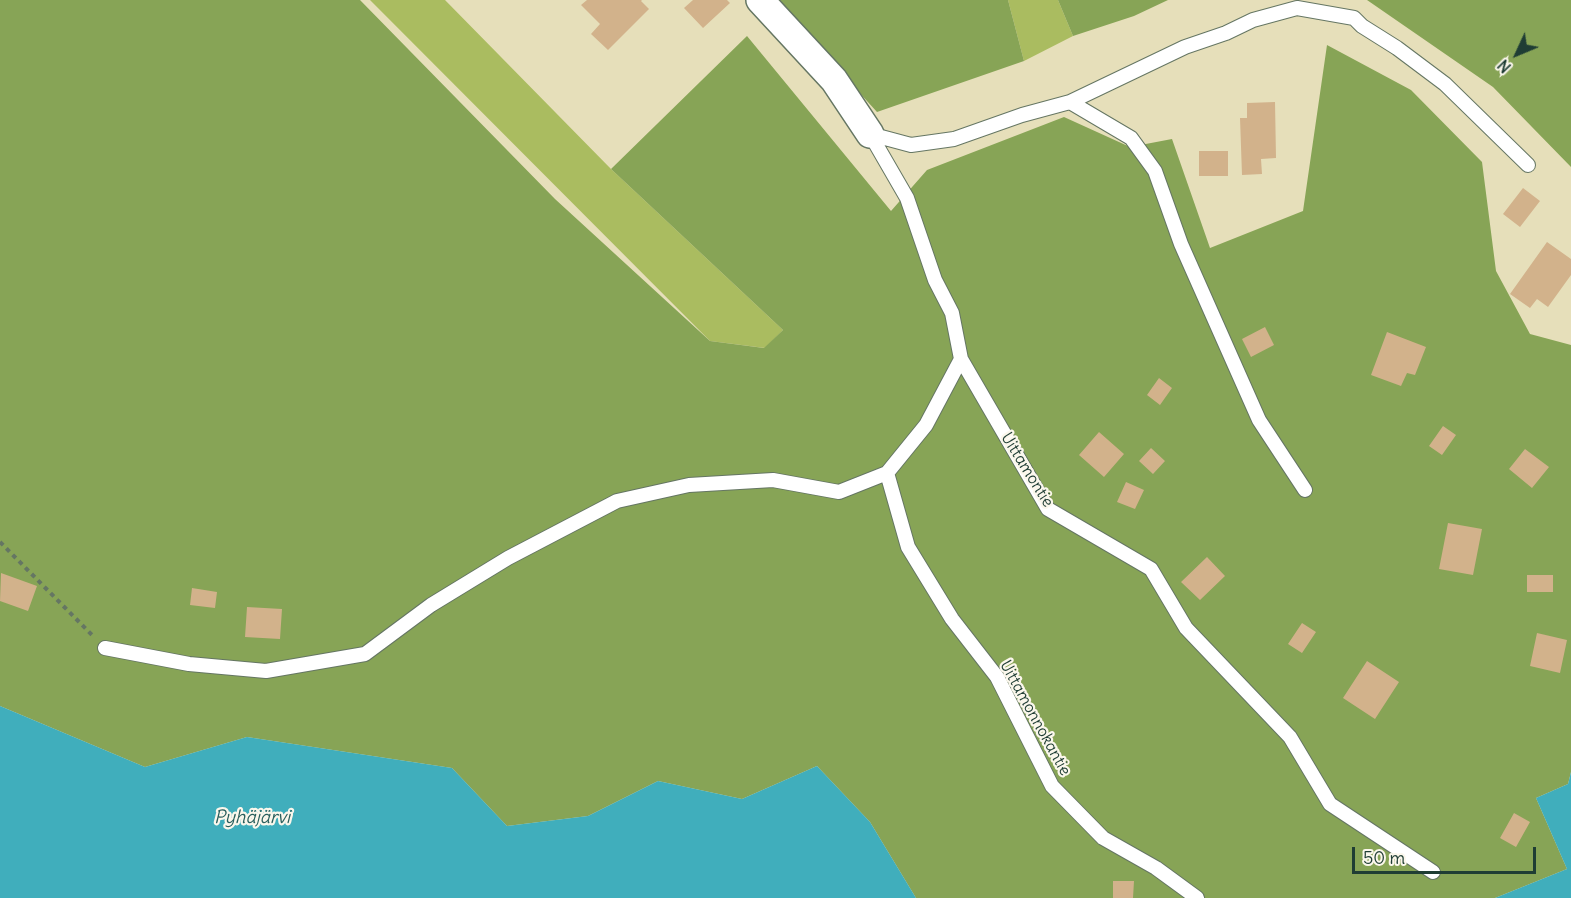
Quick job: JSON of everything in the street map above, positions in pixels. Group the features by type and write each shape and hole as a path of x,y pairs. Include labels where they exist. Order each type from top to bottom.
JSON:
{"street":[{"name":"Uittamontie","path":"760,0 834,80 870,134"}],"lane":[{"path":"870,134 911,145 954,139 1022,115 1070,102 1185,47 1226,33 1252,20 1297,8 1354,18 1445,84 1528,165"},
{"path":"1070,102 1131,138 1155,171 1181,244 1259,420 1305,490"},
{"name":"Uittamontie","path":"870,134 907,198 935,280 952,313 961,359 1048,509 1151,569 1186,628 1290,736 1330,804 1433,872"},
{"path":"105,648 189,664 266,671 365,654 431,605 508,558 618,501 689,485 773,480 839,492 886,473 926,425 961,359"},
{"name":"Uittamonnokantie","path":"886,473 908,547 952,619 997,677 1052,786 1103,838 1156,868 1197,898"}],"path":[{"path":"0,542 105,648"}],"green space":[{"path":"0,0 360,0 555,199 710,341 764,348 783,330 611,169 747,36 891,211 927,170 1064,117 1130,147 1172,139 1210,248 1303,211 1327,45 1411,90 1482,162 1496,271 1530,334 1571,345 1571,772 1568,784 1536,798 1567,869 1495,898 916,898 870,822 817,766 742,799 658,781 588,816 507,826 452,768 247,737 145,767 0,706"},
{"path":"370,0 445,0 611,169 783,330 765,348 710,341"},
{"path":"775,0 1008,0 1024,61 877,112"},
{"path":"1008,0 1058,0 1073,36 1024,61"},
{"path":"1058,0 1168,0 1134,16 1073,36"},
{"path":"1367,0 1571,0 1571,167 1493,87"}],"water":[{"name":"Pyhäjärvi","path":"0,706 145,767 247,737 452,768 507,826 588,816 658,781 742,799 817,766 870,822 916,898 0,898"},
{"path":"1571,772 1571,898 1495,898 1567,869 1536,798 1568,784"}],"building":[{"path":"587,0 642,0 649,9 608,50 591,34 600,24 581,5"},
{"path":"693,0 727,0 730,3 703,28 684,8"},
{"path":"1275,102 1276,158 1261,159 1262,174 1242,175 1240,118 1247,118 1247,103"},
{"path":"1199,151 1228,151 1228,176 1199,176"},
{"path":"1523,188 1540,201 1520,227 1503,214"},
{"path":"1547,242 1571,259 1571,275 1548,307 1537,299 1530,308 1510,294"},
{"path":"1265,327 1274,345 1251,357 1242,339"},
{"path":"1387,332 1426,347 1415,375 1407,373 1401,386 1371,375"},
{"path":"1159,378 1172,388 1160,405 1147,395"},
{"path":"1443,426 1456,435 1442,455 1429,446"},
{"path":"1099,432 1124,454 1104,477 1079,455"},
{"path":"1151,448 1165,461 1153,474 1139,461"},
{"path":"1525,449 1549,467 1532,488 1509,469"},
{"path":"1126,482 1144,490 1135,509 1117,502"},
{"path":"1448,523 1482,529 1473,575 1439,569"},
{"path":"1207,557 1225,576 1200,600 1181,582"},
{"path":"1,573 37,586 28,611 0,601"},
{"path":"1527,575 1553,575 1553,592 1527,592"},
{"path":"192,588 217,592 215,608 190,605"},
{"path":"247,607 282,609 280,639 245,637"},
{"path":"1302,623 1316,632 1302,653 1288,644"},
{"path":"1537,633 1567,640 1560,673 1530,666"},
{"path":"1367,661 1399,682 1375,719 1343,698"},
{"path":"1514,813 1530,822 1516,847 1500,838"},
{"path":"1113,881 1134,881 1133,898 1113,898"}]}
